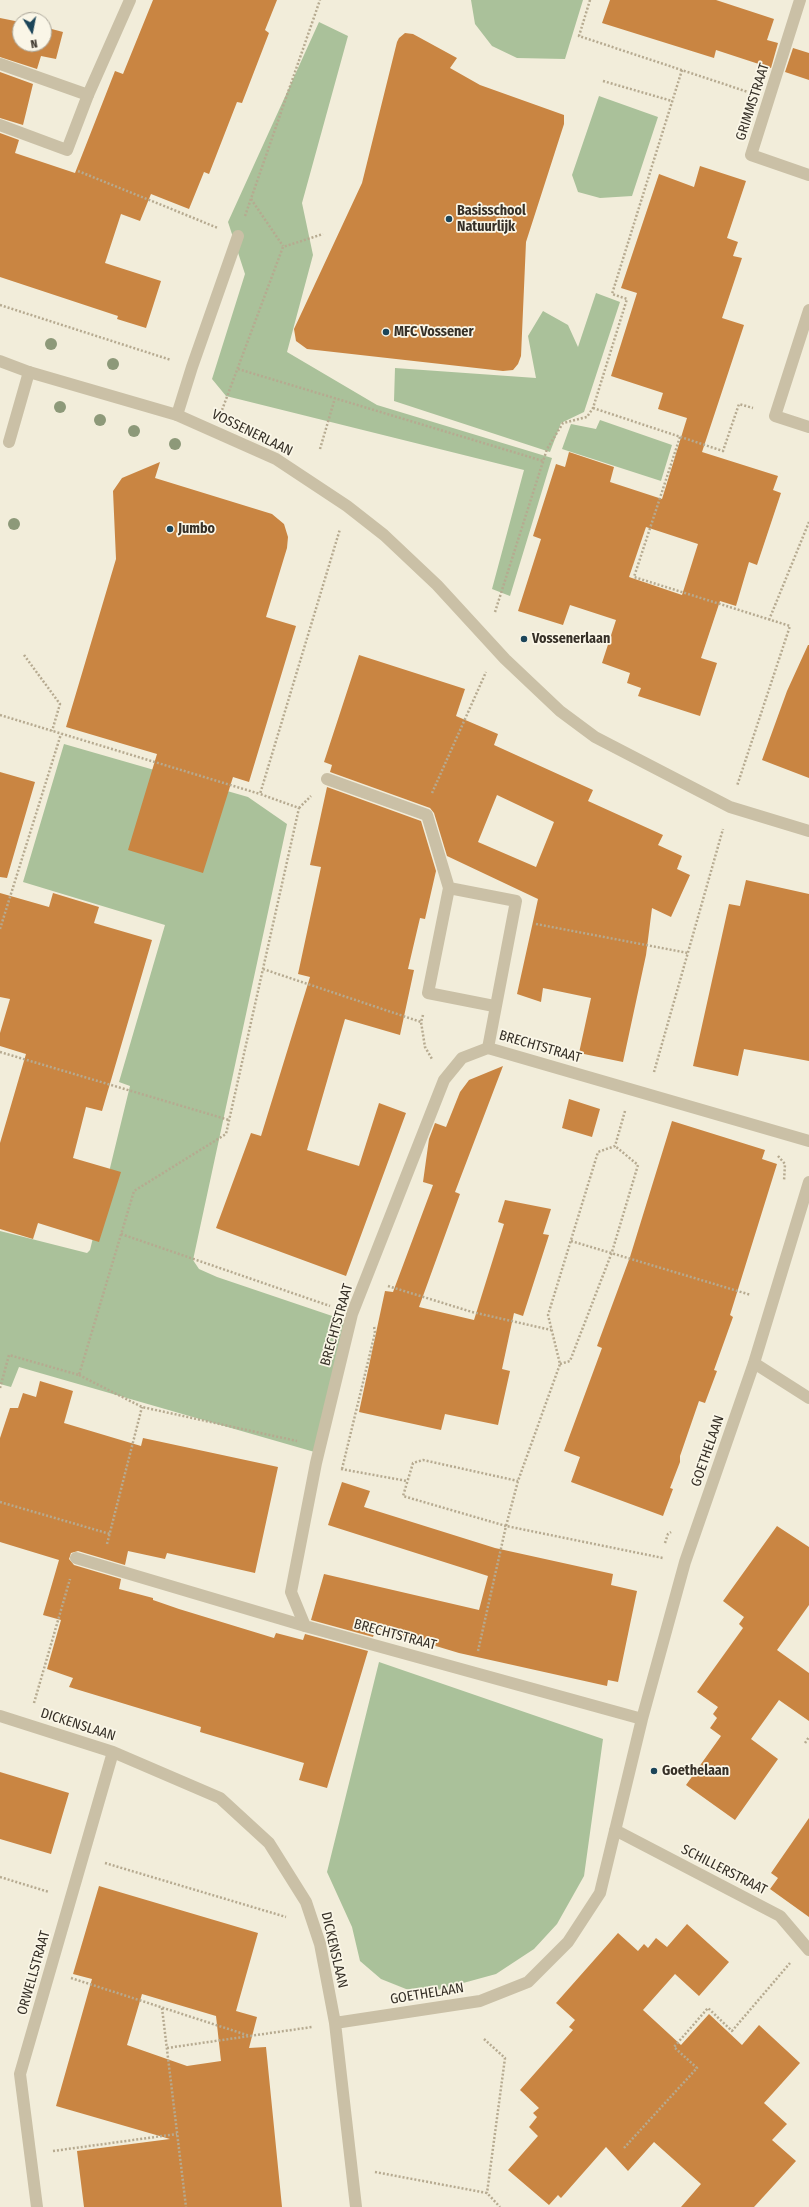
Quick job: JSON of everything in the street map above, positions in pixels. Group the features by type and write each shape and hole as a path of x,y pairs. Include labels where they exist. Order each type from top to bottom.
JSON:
{"street":[{"path":"0,125 67,150 88,94 130,0"},
{"name":"GRIMMSTRAAT","path":"800,0 770,99 751,155 809,174"},
{"path":"0,64 88,94"},
{"path":"177,415 192,367 238,236"},
{"path":"809,310 775,416 809,427"},
{"name":"VOSSENERLAAN","path":"0,360 29,372 177,415 276,459 347,506 384,535 437,585 496,649 560,711 595,737 730,807 809,831"},
{"path":"9,442 29,372"},
{"path":"327,779 427,815 449,888 428,993 494,1006"},
{"path":"449,888 516,901 494,1006 488,1048"},
{"name":"BRECHTSTRAAT","path":"642,1718 305,1626 291,1592 316,1463 352,1314 444,1080 462,1058 488,1048 648,1093 809,1141"},
{"name":"GOETHELAAN","path":"335,2023 480,2001 528,1982 568,1942 600,1893 642,1718 686,1562 754,1363 809,1182"},
{"path":"754,1363 809,1398"},
{"path":"76,1558 305,1626"},
{"name":"DICKENSLAAN","path":"0,1716 113,1752 220,1798 269,1843 306,1902 320,1944 335,2023 356,2207"},
{"name":"ORWELLSTRAAT","path":"37,2207 20,2074 113,1752"},
{"name":"SCHILLERSTRAAT","path":"615,1830 780,1916 807,1947"}],"path":[{"path":"67,150 62,165 238,236 320,0"},
{"path":"590,0 579,36 770,99"},
{"path":"486,638 547,449 563,423 587,417 593,408 627,299 612,294 682,70"},
{"path":"603,81 672,101"},
{"path":"251,198 283,247"},
{"path":"283,247 323,234"},
{"path":"215,432 283,247"},
{"path":"0,305 192,367"},
{"path":"238,369 543,461"},
{"path":"320,449 335,398"},
{"path":"593,408 723,451 739,404 775,416"},
{"path":"615,1146 627,1104 648,1093 730,807 790,626 634,576 680,437"},
{"path":"260,794 347,506"},
{"path":"769,620 809,522"},
{"path":"423,814 496,649"},
{"path":"24,655 60,704 52,731"},
{"path":"0,715 260,794 299,808 226,1134 134,1191 79,1375"},
{"path":"0,929 61,734"},
{"path":"512,919 688,953"},
{"path":"263,969 421,1022"},
{"path":"428,993 421,1022 425,1047 444,1080"},
{"path":"0,1052 229,1120"},
{"path":"474,1672 506,1526 518,1481 560,1364 548,1315 598,1152 615,1146"},
{"path":"560,1364 570,1361 612,1252 638,1165 615,1146"},
{"path":"776,1155 785,1164 783,1187"},
{"path":"121,1234 352,1314"},
{"path":"571,1241 612,1252 753,1296 755,1288"},
{"path":"384,1284 472,1312 552,1330"},
{"path":"342,1469 375,1333 374,1321"},
{"path":"0,1388 9,1355 79,1375 142,1407 320,1446"},
{"path":"102,1565 142,1407"},
{"path":"518,1481 423,1460 413,1462 403,1496 506,1526 686,1562"},
{"path":"316,1463 407,1481"},
{"path":"0,1502 110,1534"},
{"path":"28,1724 76,1558"},
{"path":"805,1743 809,1737"},
{"path":"83,1857 314,1925"},
{"path":"0,1877 71,1898"},
{"path":"624,2148 697,2068 674,2047 708,2008 732,2030 807,1947"},
{"path":"50,1972 250,2036"},
{"path":"162,2008 186,2207"},
{"path":"167,2048 335,2023"},
{"path":"484,2039 505,2058 487,2193"},
{"path":"30,2154 178,2134"},
{"path":"351,2168 487,2193 500,2207"}],"green space":[{"path":"471,0 583,0 565,59 517,58 492,46 475,24"},
{"path":"319,22 348,36 302,203 313,255 287,352 377,405 552,458 510,596 492,589 524,470 226,396 212,379 245,274 228,222"},
{"path":"599,96 658,117 632,196 600,198 578,192 572,175"},
{"path":"596,293 620,302 584,412 561,423 550,452 394,401 395,368 536,378 528,336 543,311 568,325 578,347"},
{"path":"600,420 672,445 661,481 562,449 571,424 596,429"},
{"path":"64,744 248,797 287,824 193,1260 199,1269 217,1277 347,1321 318,1453 19,1367 11,1387 0,1384 0,1231 87,1253 90,1250 130,1086 119,1082 165,925 23,882"},
{"path":"379,1662 603,1739 584,1876 557,1924 534,1949 496,1974 434,1991 411,1991 381,1979 360,1961 352,1927 327,1872"}],"building":[{"path":"153,0 277,0 265,30 269,33 242,103 237,102 209,174 204,172 189,209 151,194 140,221 121,214 105,263 161,281 146,328 117,319 118,316 0,277 0,133 19,140 15,153 75,173 115,71 123,74"},
{"path":"610,0 716,0 774,19 767,40 778,43 771,68 716,50 714,58 602,23"},
{"path":"0,18 12,20 12,52 52,52 52,29 63,32 56,59 41,56 37,69 0,57"},
{"path":"405,33 413,34 457,58 450,68 480,85 564,115 564,124 526,242 521,356 518,364 513,370 503,371 307,349 296,341 294,329 362,183 397,42"},
{"path":"793,48 809,53 809,80 785,72"},
{"path":"0,72 33,84 23,125 0,118"},
{"path":"700,166 746,181 727,238 738,242 733,256 742,258 722,318 744,325 702,452 778,476 773,490 781,493 757,565 749,562 736,606 720,601 701,658 717,663 700,716 638,696 641,688 627,683 630,673 602,663 616,620 570,605 563,625 518,611 541,539 533,536 556,464 565,467 569,452 614,467 610,482 662,499 687,418 658,409 663,393 611,376 637,293 621,288 659,174 694,187","holes":["646,527 698,544 682,595 629,577"]},
{"path":"160,462 155,478 272,514 284,524 288,537 287,548 266,617 296,626 249,782 233,777 203,873 128,850 157,754 66,727 116,559 113,491 122,478"},
{"path":"808,645 809,778 762,760 787,691"},
{"path":"359,655 465,689 456,716 498,734 494,745 593,790 588,801 663,835 658,845 682,856 677,869 690,875 671,917 652,908 646,955 623,1062 579,1053 591,998 543,988 541,1002 517,994 538,899 447,856 434,813 430,808 330,772 332,765 324,762","holes":["497,795 554,822 536,867 478,842"]},
{"path":"0,772 35,782 7,878 0,877"},
{"path":"327,787 421,821 436,871 425,919 420,918 408,969 414,970 400,1035 345,1019 307,1150 359,1166 379,1103 406,1113 346,1276 216,1228 251,1133 261,1136 310,977 298,974 321,867 310,865"},
{"path":"746,880 809,894 809,1061 744,1049 738,1076 693,1066 729,904 740,906"},
{"path":"0,893 49,907 53,893 99,907 94,923 152,940 102,1111 86,1107 73,1158 121,1172 99,1242 38,1223 33,1239 0,1229 0,1143 26,1054 0,1046 0,1033 10,999 0,997"},
{"path":"503,1066 455,1192 460,1194 419,1307 474,1320 504,1224 498,1222 505,1200 551,1209 543,1234 549,1235 523,1316 514,1313 502,1369 510,1371 498,1425 445,1414 441,1430 359,1412 385,1291 393,1292 433,1185 423,1182 429,1139 435,1123 446,1127 460,1092 469,1080"},
{"path":"569,1099 600,1109 592,1137 562,1128"},
{"path":"672,1121 765,1150 762,1159 777,1164 730,1315 733,1317 714,1370 717,1371 705,1403 699,1401 680,1456 680,1462 670,1488 673,1489 663,1516 571,1482 580,1457 564,1451 602,1348 597,1346 630,1257"},
{"path":"40,1381 73,1391 64,1423 141,1446 143,1438 278,1467 255,1573 167,1553 165,1559 128,1551 125,1565 78,1551 71,1553 69,1559 74,1565 121,1579 119,1589 153,1598 153,1600 179,1609 274,1638 276,1633 303,1640 305,1634 368,1651 327,1788 299,1780 304,1763 200,1732 201,1727 69,1687 73,1678 47,1669 61,1620 43,1615 59,1560 0,1542 0,1438 10,1408 18,1408 23,1393 36,1397"},
{"path":"342,1482 370,1491 364,1507 495,1548 613,1574 611,1585 637,1591 618,1682 608,1680 607,1686 459,1653 376,1628 373,1637 311,1620 324,1574 479,1610 488,1576 328,1525"},
{"path":"777,1526 809,1547 809,1605 777,1650 809,1673 809,1721 779,1700 751,1739 778,1759 735,1820 686,1785 721,1736 710,1728 717,1718 713,1714 718,1707 697,1692 743,1628 739,1624 744,1617 723,1601"},
{"path":"0,1772 69,1793 51,1854 0,1839"},
{"path":"809,1818 809,1917 770,1889 778,1878 771,1873"},
{"path":"99,1886 258,1933 236,2011 257,2017 249,2048 266,2047 282,2207 84,2207 77,2151 170,2139 56,2106 92,1979 73,1974","holes":["142,1994 216,2016 221,2061 187,2066 127,2045"]},
{"path":"687,1924 729,1962 699,1996 675,1974 643,2010 681,2045 709,2014 742,2045 759,2025 800,2063 764,2103 787,2124 772,2140 796,2161 754,2207 681,2207 701,2184 654,2142 628,2171 606,2147 561,2198 558,2195 549,2205 508,2170 538,2136 529,2127 537,2117 533,2113 539,2108 520,2090 573,2030 569,2027 575,2020 556,2003 618,1933 638,1951 644,1944 648,1948 656,1938 667,1947"}],"place":[{"name":"Basisschool Natuurlijk","path":"449,219"},
{"name":"MFC Vossener","path":"386,332"},
{"name":"Jumbo","path":"170,529"},
{"name":"Vossenerlaan","path":"524,639"},
{"name":"Goethelaan","path":"654,1771"}]}
